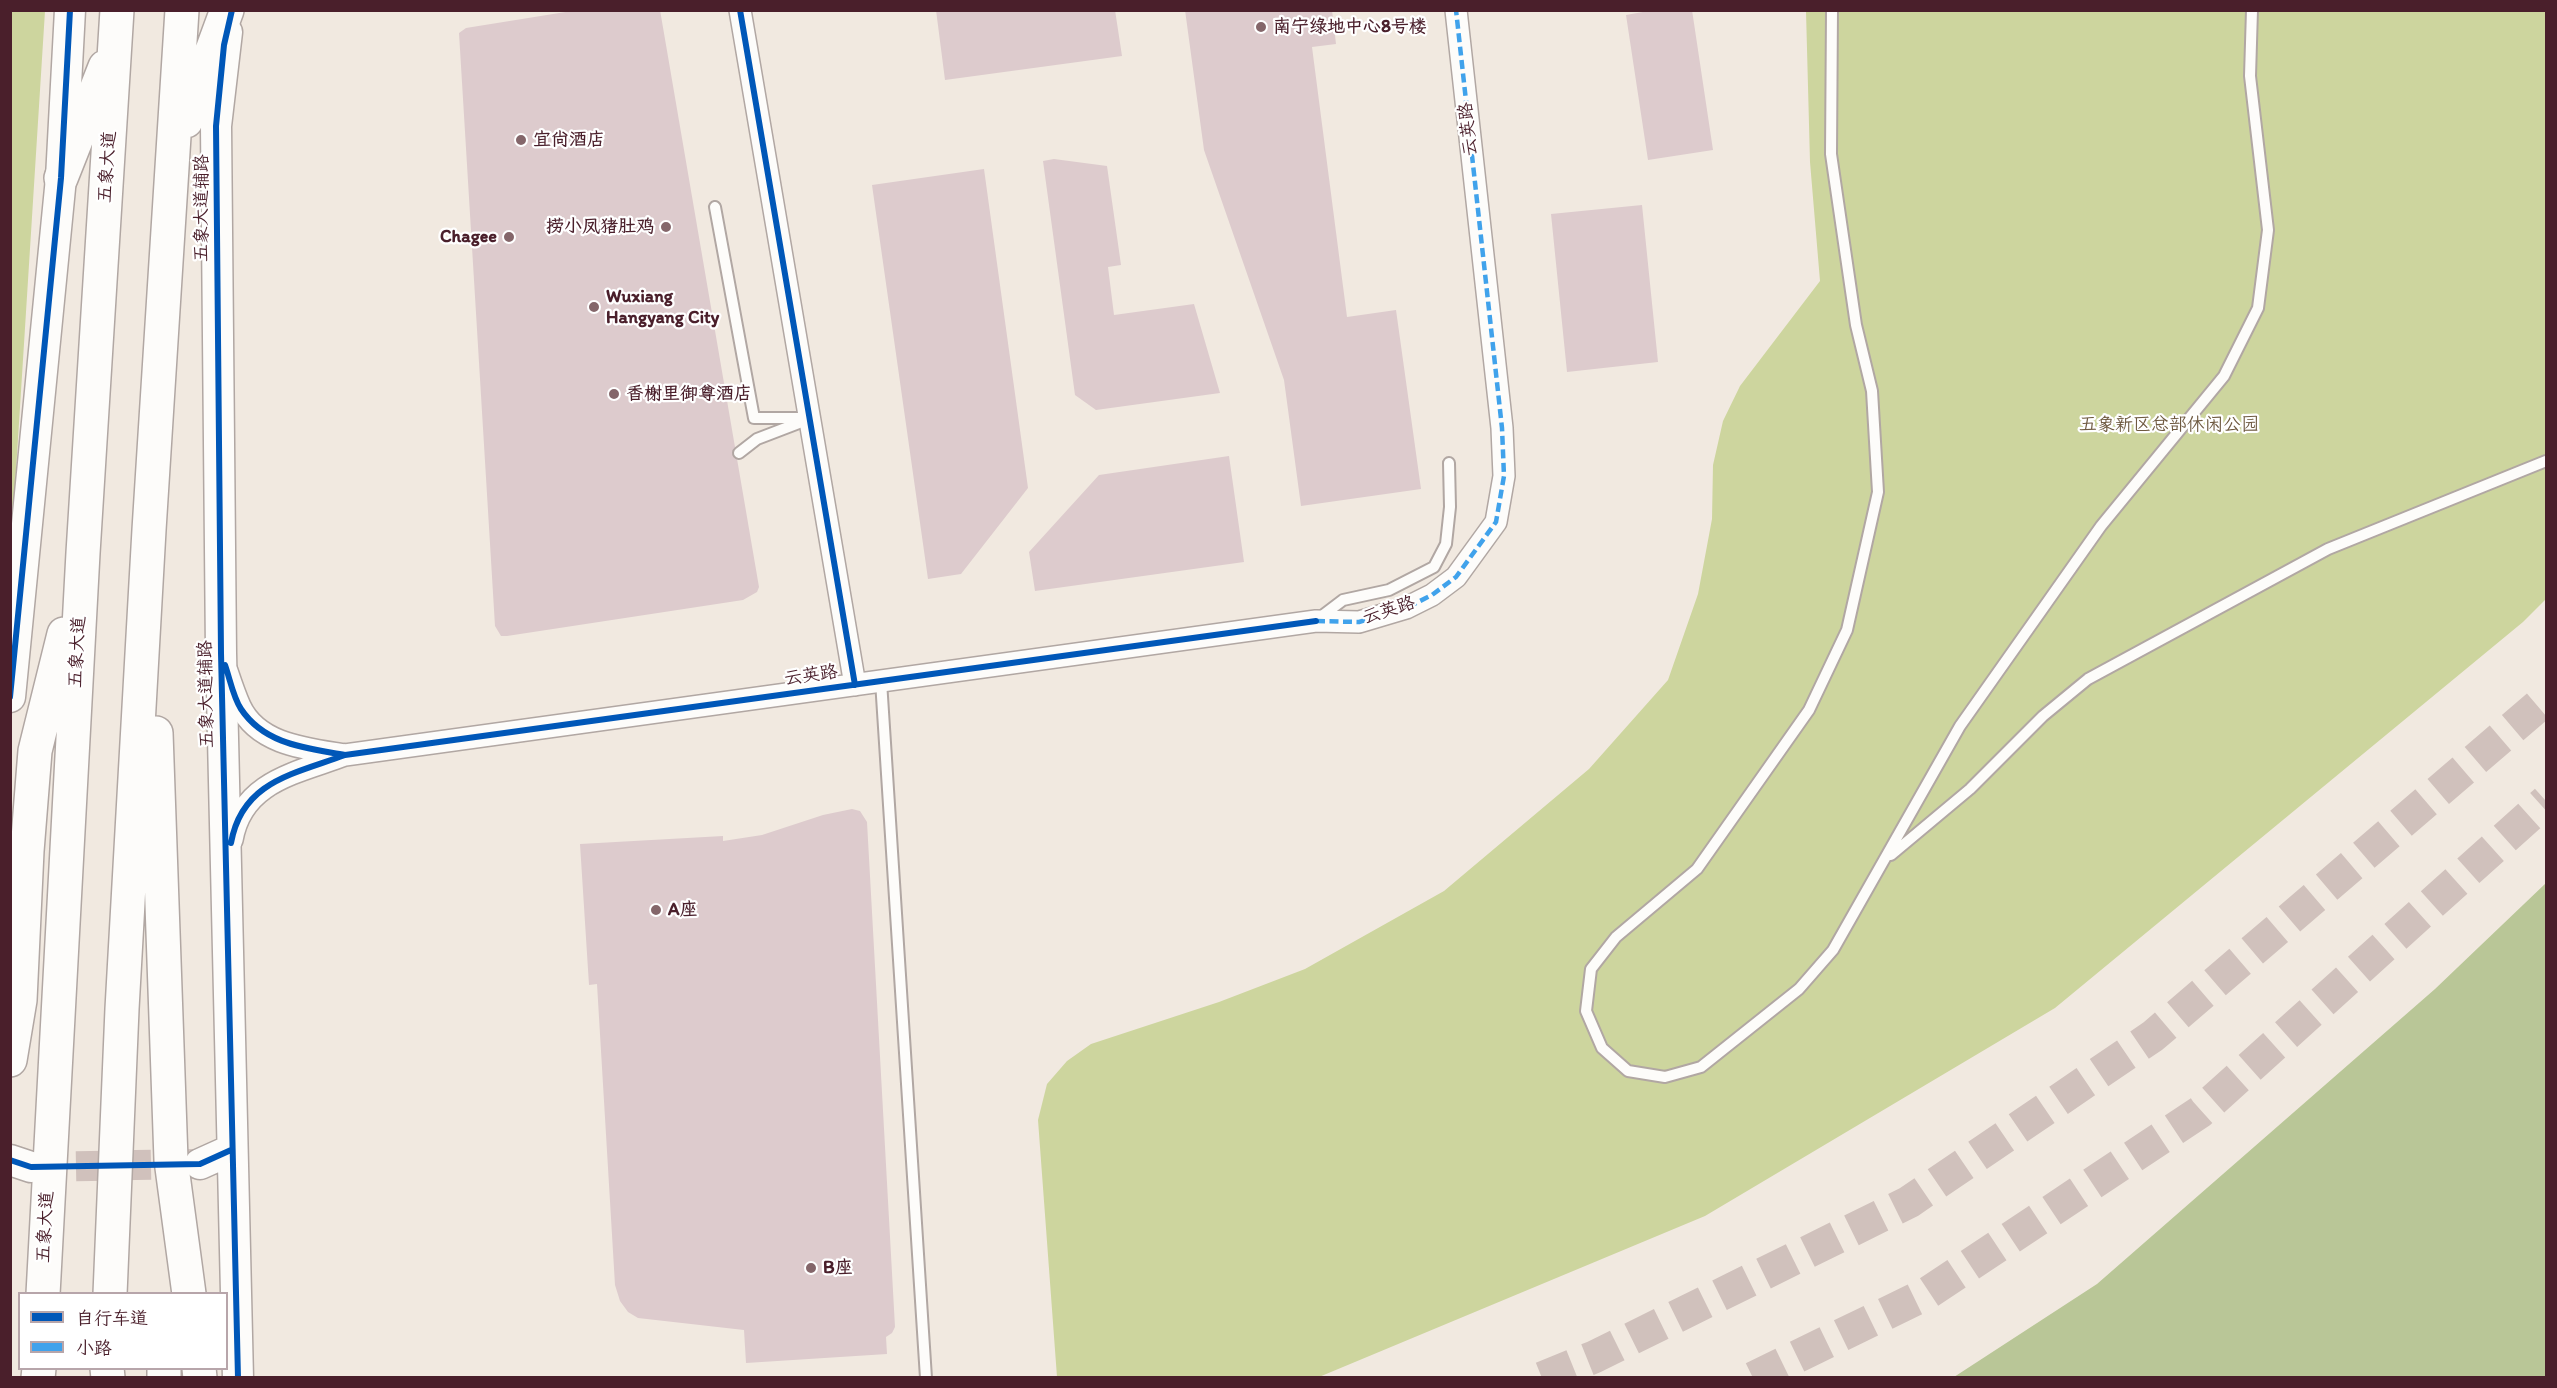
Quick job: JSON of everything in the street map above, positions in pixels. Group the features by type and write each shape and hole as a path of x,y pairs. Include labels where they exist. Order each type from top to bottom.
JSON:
{"main road":[{"path":"110,1292 122,1009 182,10"},
{"path":"174,154 227,10"},
{"path":"61,178 116,25"},
{"name":"五象大道","path":"43,1292 83,553 116,25"},
{"path":"149,531 185,1162 189,1292"},
{"path":"10,1060 20,1000 27,851 35,751 83,553"},
{"path":"167,1292 185,1162"}],"street":[{"name":"五象大道辅路","path":"232,10 224,45 216,126 220,653 238,1377"},
{"path":"740,10 855,685"},
{"name":"云英路","path":"345,755 1316,621 1359,622 1406,608 1432,595 1456,577 1496,522 1503,476 1502,428 1456,10"},
{"path":"10,697 61,178 70,11"},
{"path":"220,653 241,708 261,730 288,745 345,755"},
{"path":"225,876 235,822 249,799 271,782 345,755"},
{"path":"185,1162 231,1150"}],"lane":[{"path":"1832,10 1831,154 1856,325 1872,391 1878,492 1847,630 1809,710 1697,869 1616,937 1591,969 1586,1011 1602,1048 1628,1071 1665,1077 1701,1066 1799,989 1833,950 1960,726 2101,526 2224,376 2258,308 2268,230 2250,76 2252,10"},
{"path":"715,207 754,418 810,418"},
{"path":"740,453 757,439 810,418"},
{"path":"1886,860 1970,789 2043,716 2088,679 2328,549 2547,460"},
{"path":"1316,621 1343,600 1389,590 1434,567 1446,544 1450,507 1449,463"},
{"path":"881,681 926,1377"}],"green space":[{"path":"11,11 45,11 11,526"},
{"name":"五象新区总部休闲公园","path":"1806,11 2546,11 2546,599 2523,622 2055,1008 1705,1216 1319,1377 1057,1377 1038,1120 1047,1084 1067,1061 1091,1044 1219,1002 1305,969 1444,891 1589,769 1668,680 1698,594 1712,519 1713,465 1723,421 1740,386 1820,281 1810,162"},
{"path":"2546,883 2546,1377 1954,1377 2097,1284 2435,989"}],"building":[{"name":"Wuxiang Hangyang City","path":"578,10 660,10 759,587 757,592 743,600 501,636 495,626 459,33 466,28"},
{"path":"936,10 1115,10 1122,56 945,80"},
{"path":"1185,10 1332,10 1336,44 1312,47 1347,317 1396,310 1421,489 1301,506 1284,380 1204,150"},
{"path":"1654,10 1692,10 1713,150 1648,160 1626,15"},
{"path":"1054,159 1107,166 1121,265 1108,267 1114,315 1194,304 1220,393 1096,410 1075,395 1043,161"},
{"path":"984,169 1028,488 961,574 928,579 872,185"},
{"path":"1642,205 1658,362 1567,372 1551,214"},
{"path":"1229,456 1244,562 1035,591 1029,552 1099,475"},
{"path":"852,809 860,811 867,822 895,1327 886,1337 887,1354 746,1363 744,1330 638,1318 628,1312 620,1301 615,1285 597,984 589,985 580,844 723,836 723,841 762,835 823,815"}],"tunnel":[{"path":"1542,1378 1594,1357 1909,1202 2153,1036 2546,699"},
{"path":"1753,1378 1926,1294 2200,1112 2546,801"},
{"path":"31,1167 196,1164"}],"marked path":[{"path":"1316,621 1359,622 1406,608 1432,595 1456,577 1496,522 1504,476 1502,428 1456,10"}],"cycle path":[{"path":"10,697 61,178 70,10"},
{"path":"232,10 224,45 216,126 221,653 238,1378"},
{"path":"740,10 855,685"},
{"path":"231,843 237,822 246,806 258,793 289,775 345,755 1316,621"},
{"path":"225,665 238,704 251,721 262,730 288,743 345,755"},
{"path":"10,1160 31,1167 200,1164 231,1150"}],"place":[{"name":"南宁绿地中心8号楼","path":"1261,27"},
{"name":"宜尚酒店","path":"521,140"},
{"name":"捞小凤猪肚鸡","path":"666,227"},
{"name":"Chagee","path":"509,237"},
{"name":"Wuxiang Hangyang City","path":"594,307"},
{"name":"香榭里御尊酒店","path":"614,394"},
{"name":"A座","path":"656,910"},
{"name":"B座","path":"811,1268"}]}
